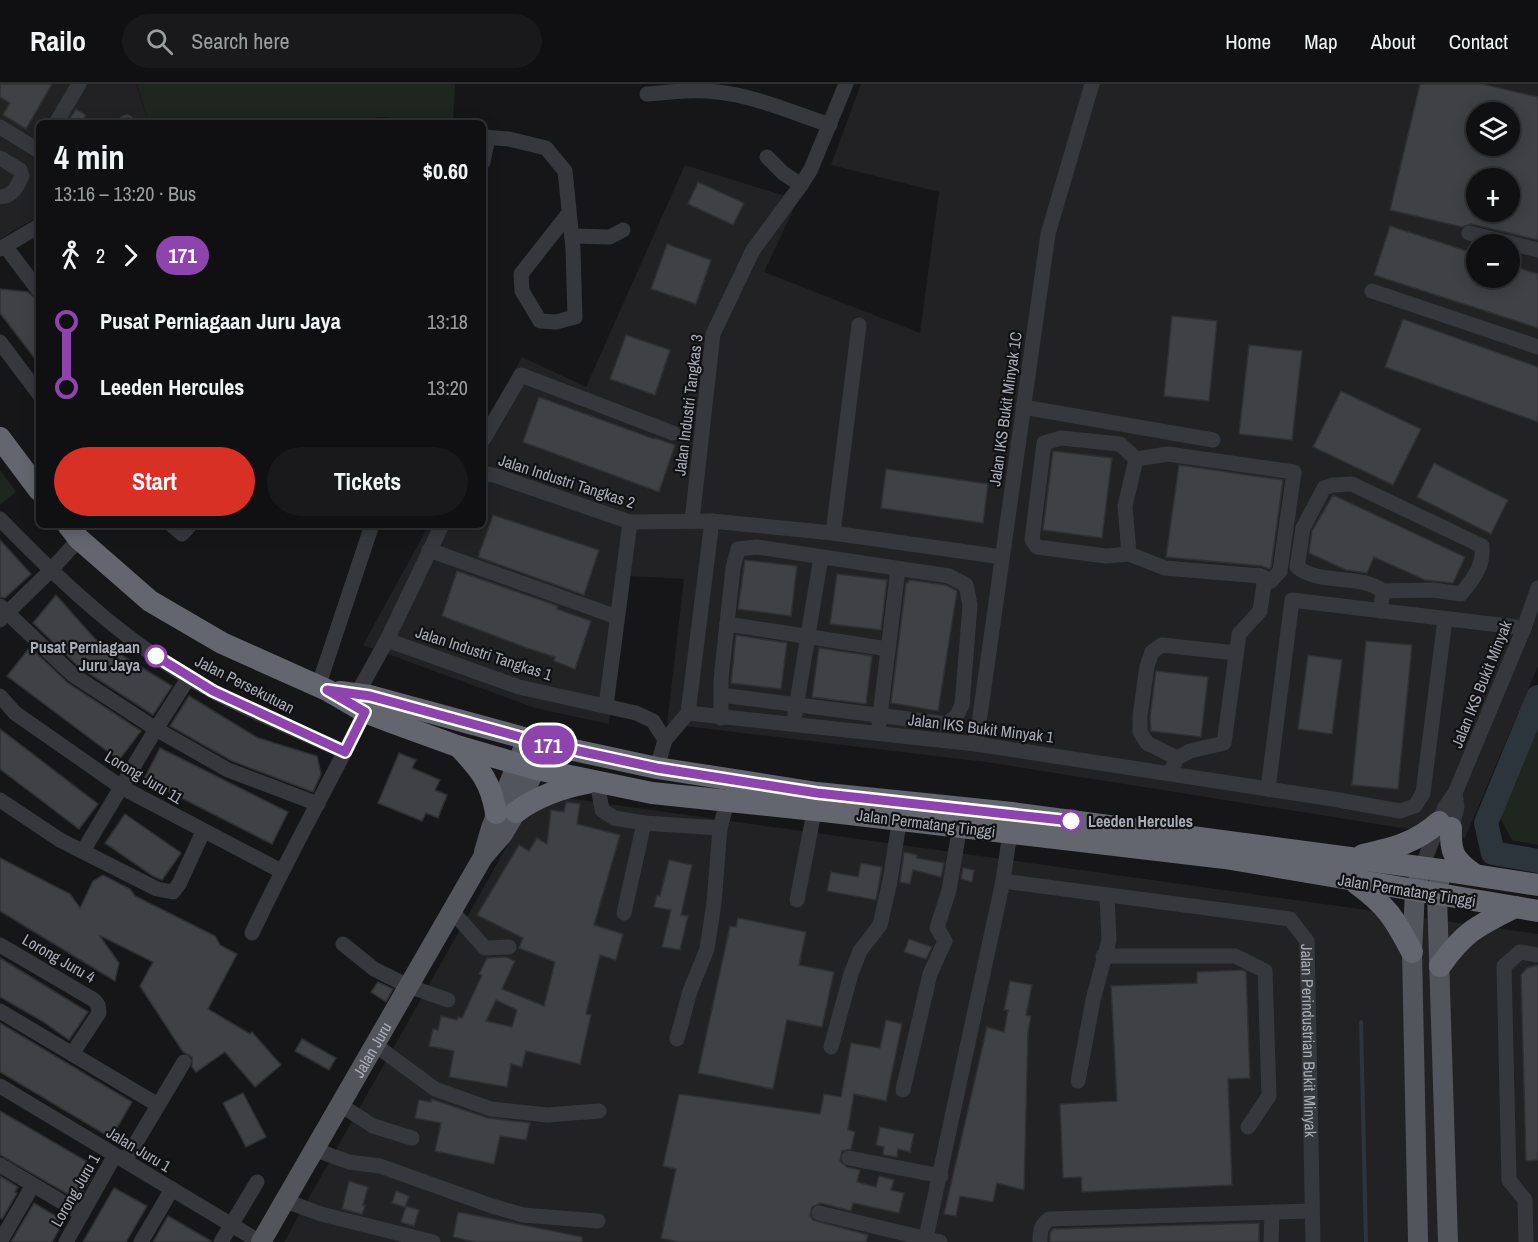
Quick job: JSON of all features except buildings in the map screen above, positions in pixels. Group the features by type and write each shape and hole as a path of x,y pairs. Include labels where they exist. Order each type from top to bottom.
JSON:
{"highway":[{"path":"0,438 36,486"},
{"name":"Jalan Permatang Tinggi","path":"74,532 150,601 222,643 458,746 527,767 652,793 727,802 816,801"},
{"name":"Jalan Permatang Tinggi","path":"361,703 398,703 537,742 816,801 1350,858 1538,885"},
{"path":"458,746 478,767 487,780 494,797 506,813 550,792 597,781"},
{"name":"Jalan Permatang Tinggi","path":"1011,823 1538,911"},
{"path":"1350,858 1401,846 1445,825 1455,857 1460,864 1474,874"},
{"path":"1353,881 1380,901 1400,928 1412,952"},
{"path":"1440,966 1465,935 1480,923 1515,907"}],"main road":[{"name":"Jalan Juru","path":"260,1242 483,857 503,834 506,813 537,742"},
{"path":"1418,1242 1412,952 1415,891 1431,869"},
{"path":"1431,869 1437,895 1448,1242"}],"street":[{"path":"58,120 79,84"},
{"name":"Jalan Industri Tangkas 3","path":"692,520 713,334 753,250 811,169 846,84"},
{"name":"Jalan IKS Bukit Minyak 1C","path":"976,744 1048,234 1092,84"},
{"path":"647,94 692,90 718,92 747,98 830,125"},
{"path":"0,127 36,149"},
{"path":"486,137 509,139 546,148 565,171 572,236 575,317 556,322 540,321 522,291 521,274 569,213"},
{"path":"767,156 783,173 801,185"},
{"path":"0,158 20,170 22,176 16,190 0,197"},
{"path":"36,228 2,248 36,288"},
{"path":"572,236 610,237 623,230"},
{"path":"1520,246 1538,250"},
{"path":"1372,291 1538,347"},
{"path":"833,533 859,325"},
{"path":"0,342 36,390"},
{"path":"486,435 521,375 673,433"},
{"path":"1023,407 1213,440"},
{"path":"1061,438 1120,444 1136,459 1168,454 1294,472 1280,571 1271,580 1261,576 1165,568 1129,554 1106,556 1037,547 1032,540 1044,443 1061,438"},
{"path":"1129,554 1125,506 1136,459"},
{"name":"Jalan Industri Tangkas 2","path":"486,475 630,522 712,520 833,533 1002,557"},
{"path":"1352,484 1482,546 1483,557 1474,578 1461,594 1433,590 1383,591 1373,583 1307,575 1296,567 1303,528 1324,488 1352,484"},
{"name":"Jalan Persekutuan","path":"0,519 50,571 117,629 213,691 345,752"},
{"path":"657,768 665,740 688,713 712,520"},
{"path":"606,706 630,522"},
{"path":"322,688 371,528"},
{"path":"252,933 280,871 345,752 361,703 387,640 440,528"},
{"path":"74,532 50,571 2,613 73,675 156,729 228,770 318,804"},
{"path":"721,695 947,724 957,715 962,705 970,604 966,585 949,576 758,547 738,549 733,568 727,624 721,695 721,718"},
{"path":"429,550 617,617"},
{"path":"794,725 821,557"},
{"path":"879,734 879,715 898,568"},
{"path":"1170,773 1177,758 1190,751 1224,743 1239,634 1260,611 1264,584 1261,576"},
{"name":"Jalan IKS Bukit Minyak","path":"1431,869 1445,825 1445,807 1455,793 1524,628 1538,588"},
{"path":"1380,611 1383,591"},
{"path":"1268,789 1292,600 1524,628"},
{"name":"Jalan IKS Bukit Minyak 1","path":"688,713 976,744 1400,811 1415,806 1423,793 1445,619"},
{"path":"727,624 888,649"},
{"name":"Jalan Industri Tangkas 1","path":"387,640 519,687 636,713 653,721 665,740"},
{"path":"1177,758 1147,743 1140,732 1147,666 1152,652 1162,645 1236,653"},
{"path":"83,851 189,677"},
{"name":"Lorong Juru 11","path":"0,696 15,713 121,787 280,871"},
{"path":"597,781 602,810 614,818 644,823 720,828"},
{"path":"674,795 682,825"},
{"path":"0,800 60,840 157,889 173,892 203,832"},
{"path":"797,900 816,801"},
{"path":"677,1039 690,991 707,949 714,903 720,828 727,802"},
{"path":"831,1047 851,974 860,951 880,925 890,881 901,811"},
{"path":"903,1090 930,975 945,941 937,928 949,890 962,818"},
{"path":"624,914 644,823"},
{"path":"819,1213 930,1241 941,1176 1002,882 1011,823"},
{"name":"Jalan Perindustrian Bukit Minyak","path":"1002,882 1290,920 1307,941 1313,1242"},
{"path":"1078,1081 1103,956 1109,940 1107,895"},
{"path":"452,911 485,948 509,947"},
{"path":"343,944 374,969 408,986 448,1000"},
{"name":"Lorong Juru 4","path":"0,945 94,1000 98,1005 99,1012 72,1054"},
{"path":"1526,1242 1525,1200 1509,1180 1504,966 1520,952 1538,955"},
{"path":"1103,956 1235,956 1265,970 1269,1096 1248,1127"},
{"path":"0,1011 158,1105"},
{"path":"374,1044 435,1089 491,1109 547,1115 599,1111"},
{"name":"Lorong Juru 1","path":"66,1242 82,1214 158,1105 184,1062"},
{"name":"Jalan Juru 1","path":"0,1086 260,1242"},
{"path":"339,1104 373,1126 412,1138"},
{"path":"313,1149 349,1162 381,1166 523,1215 598,1221"},
{"path":"849,1158 941,1176"},
{"path":"0,1165 82,1214"},
{"path":"221,1242 257,1182"},
{"path":"1,1239 33,1185"},
{"path":"141,1242 172,1189"},
{"path":"283,1200 321,1214 433,1242"},
{"path":"1040,1242 1040,1230 1049,1219 1312,1211"},
{"path":"1271,1242 1272,1212"}],"shaded area":[{"path":"0,84 136,84 148,120 36,120 36,218 0,239"},
{"path":"137,84 455,84 453,120 379,117 363,120 148,120"},
{"path":"861,84 1538,84 1538,666 1465,838 986,762 667,724 684,579 629,576 609,724 535,708 363,645 427,528 486,528 486,422 522,357 586,387 685,165 798,200 764,272 920,333 939,192 831,165"},
{"path":"0,470 16,492 0,505"},
{"path":"1538,727 1538,845 1512,840 1498,814"},
{"path":"566,798 1538,934 1538,1242 284,1242 524,816"}],"waterway":[{"path":"1538,697 1486,823 1493,853 1538,861"},
{"path":"1361,1022 1366,1242"}],"bus line":[{"name":"171","path":"156,656 213,691 345,752 365,712 327,690 370,696 546,744 657,768 817,793 1071,821"}],"place":[{"name":"Pusat Perniagaan Juru Jaya","path":"156,656"},
{"name":"Leeden Hercules","path":"1071,821"}]}
